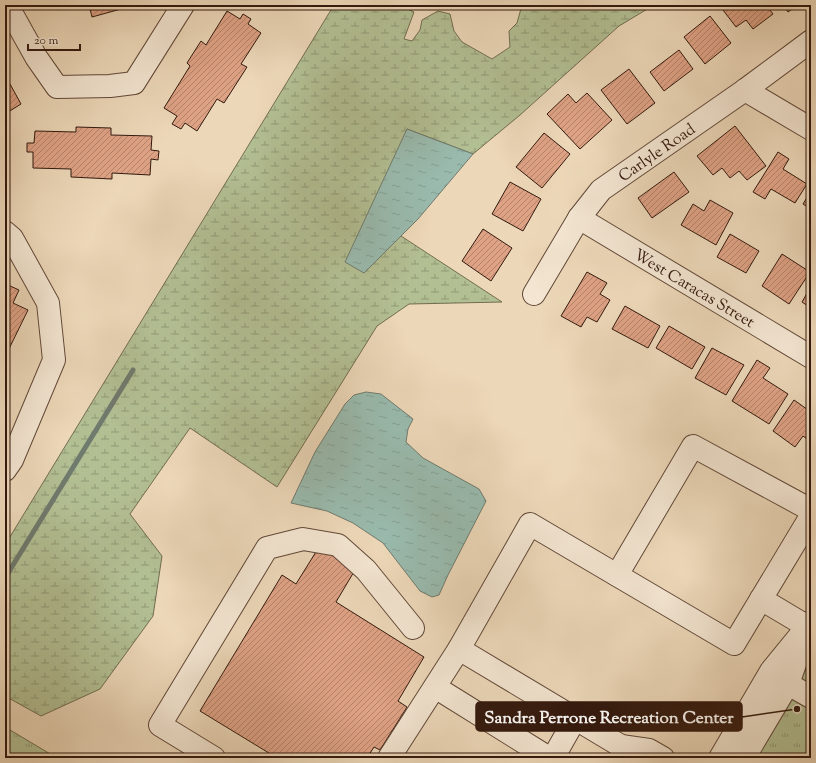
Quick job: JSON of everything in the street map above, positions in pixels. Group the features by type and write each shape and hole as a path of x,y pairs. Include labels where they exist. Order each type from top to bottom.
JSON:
{"street":[{"path":"7,5 36,58 57,87 110,86 134,83 183,5"},
{"name":"Carlyle Road","path":"534,294 579,218 601,190 745,90 811,41"},
{"path":"745,90 811,129"},
{"name":"West Caracas Street","path":"579,218 811,357"},
{"path":"5,232 12,238 48,303 54,360 7,462"},
{"path":"617,575 693,446 811,510"},
{"path":"389,758 459,650 530,524 734,644 811,516"},
{"path":"214,758 160,725 267,548 303,539 338,545 366,570 413,628"},
{"path":"761,599 810,625"},
{"path":"744,758 788,684 810,625"},
{"path":"720,758 771,671 810,625"},
{"path":"459,650 575,719 625,752 650,750 663,758"},
{"path":"788,684 811,697"},
{"path":"435,686 549,758"},
{"path":"553,758 575,719"}],"green space":[{"path":"334,5 399,5 414,12 404,39 412,41 420,30 422,20 438,11 450,14 454,31 462,42 492,59 510,47 509,31 517,23 522,5 654,5 619,26 520,115 473,154 407,129 364,273 401,236 502,302 409,304 377,326 277,487 190,428 130,514 162,556 153,616 100,689 41,716 5,696 5,545"},
{"path":"811,660 811,758 754,758"},
{"path":"5,727 57,758 5,758"}],"water":[{"path":"407,129 473,154 418,219 364,273 345,262"},
{"path":"366,392 381,394 413,419 408,429 406,442 423,458 479,489 486,501 439,595 432,597 420,591 383,543 353,523 327,511 291,503 315,452 345,404 354,395"}],"building":[{"path":"89,5 120,5 121,9 92,17"},
{"path":"729,5 766,5 773,14 753,29 746,20 736,27 723,10"},
{"path":"783,5 798,5 788,12"},
{"path":"227,11 240,19 243,14 251,19 248,24 261,33 241,64 247,67 224,103 217,99 197,131 185,123 181,129 172,124 177,116 164,108 190,66 187,63 201,41 206,45"},
{"path":"710,16 731,43 705,64 684,37"},
{"path":"679,50 693,69 664,91 650,72"},
{"path":"629,69 655,103 627,124 601,90"},
{"path":"10,84 21,104 5,114 5,86"},
{"path":"587,93 612,120 580,149 547,114 568,94 576,103"},
{"path":"735,126 766,166 747,180 739,171 730,178 722,168 713,175 697,156"},
{"path":"76,127 111,128 111,135 152,136 151,150 159,151 158,160 151,159 150,175 112,173 112,179 71,177 71,169 33,168 33,152 27,152 27,143 34,143 35,131 76,132"},
{"path":"544,133 570,154 542,188 516,167"},
{"path":"778,152 789,159 783,169 807,184 795,203 771,189 765,199 753,192"},
{"path":"674,172 689,192 652,218 638,198"},
{"path":"510,182 541,199 523,231 492,214"},
{"path":"811,191 811,209 803,204"},
{"path":"710,200 733,213 716,245 681,225 693,204 704,211"},
{"path":"483,229 512,248 491,281 462,261"},
{"path":"730,234 759,251 746,273 717,257"},
{"path":"782,254 810,272 789,304 762,286"},
{"path":"587,272 607,283 600,294 610,300 597,322 587,317 581,327 561,316"},
{"path":"8,285 19,290 13,303 28,310 5,357 5,291"},
{"path":"810,288 811,289 811,308 802,302"},
{"path":"625,306 660,326 648,348 612,329"},
{"path":"669,326 705,347 692,369 656,348"},
{"path":"712,348 744,365 726,395 695,378"},
{"path":"757,360 770,368 763,378 788,394 769,424 732,401"},
{"path":"794,400 811,412 811,442 803,436 795,447 773,431"},
{"path":"319,547 355,570 336,602 424,657 398,701 407,707 380,750 374,747 367,758 277,758 200,711 282,575 296,584"}],"waterway":[{"path":"5,578 133,370"}],"place":[{"name":"Sandra Perrone Recreation Center","path":"797,709"}]}
